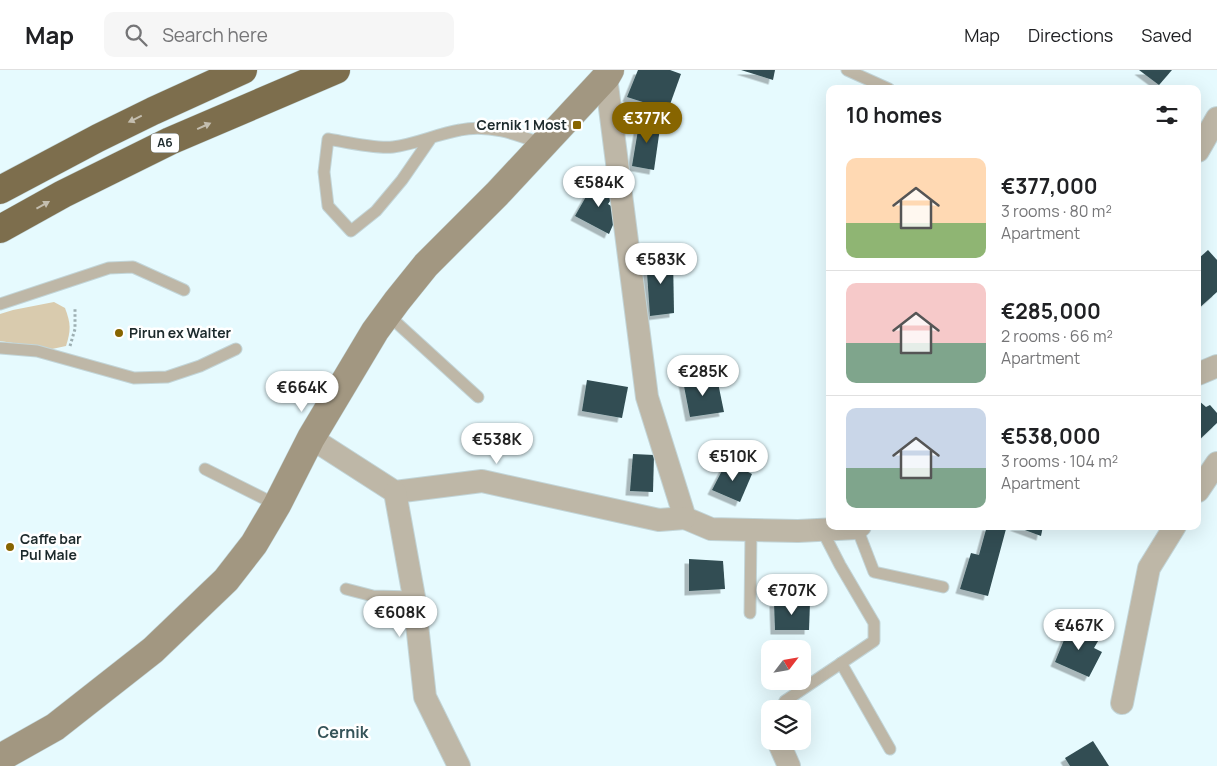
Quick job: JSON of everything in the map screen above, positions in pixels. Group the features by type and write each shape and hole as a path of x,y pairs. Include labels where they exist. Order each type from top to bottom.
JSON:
{"highway":[{"name":"A6","path":"0,190 153,110 243,70"},
{"name":"A6","path":"0,229 63,194 170,141 336,70"}],"street":[{"path":"0,758 55,727 153,650 226,580 254,544 277,505 311,438 387,314 426,265 544,145 608,74"},
{"path":"608,74 647,397 685,518"},
{"path":"1201,147 1217,118"},
{"path":"1201,373 1217,366"},
{"path":"311,438 394,492 482,481 659,520 685,518 711,529 826,530"},
{"path":"1201,487 1217,463"},
{"path":"394,492 414,597 425,697 459,766"},
{"path":"1122,703 1149,568 1173,530"},
{"path":"782,750 789,766"}],"lane":[{"path":"847,70 880,85"},
{"path":"431,138 402,180 376,211 351,231 328,206 324,172 328,139 392,147 461,129 487,129 514,133 544,145"},
{"path":"0,304 109,268 133,267 184,290"},
{"path":"387,314 478,397"},
{"path":"0,348 37,352 60,357 134,378 166,377 200,366 236,349"},
{"path":"205,468 277,505"},
{"path":"750,613 751,530"},
{"path":"786,700 874,641 874,623 822,530"},
{"path":"859,530 874,572 943,587"},
{"path":"346,589 373,596 414,597"},
{"path":"841,663 890,749"}],"path":[{"path":"60,357 72,342 75,329 75,307"}],"shaded area":[{"path":"54,302 65,308 68,318 70,327 66,346 52,349 0,341 0,314"}],"building":[{"path":"638,70 670,70 681,74 668,110 627,97"},
{"path":"741,70 775,70 773,80"},
{"path":"1139,70 1172,70 1159,85"},
{"path":"640,118 661,121 654,170 632,166"},
{"path":"596,179 615,194 608,204 619,211 609,234 575,216"},
{"path":"1208,250 1217,260 1217,292 1201,306 1201,256"},
{"path":"673,257 674,313 650,316 646,258"},
{"path":"717,378 724,412 690,417 683,381"},
{"path":"587,380 628,387 622,418 582,411"},
{"path":"1201,403 1206,407 1210,405 1217,413 1217,423 1201,438"},
{"path":"633,454 654,455 653,492 630,491"},
{"path":"727,461 752,474 740,502 712,490"},
{"path":"986,530 1006,530 988,596 960,589 971,553 979,555"},
{"path":"1025,530 1042,530 1041,536"},
{"path":"689,559 723,561 725,589 689,591"},
{"path":"774,602 810,602 809,630 775,630"},
{"path":"1071,623 1101,636 1094,648 1102,652 1089,677 1055,662"},
{"path":"1093,741 1109,766 1070,766 1065,758"}],"place":[{"name":"Cernik 1 Most","path":"577,125"},
{"name":"Pirun ex Walter","path":"119,333"},
{"name":"Caffe bar Pul Male","path":"10,547"}],"district":[{"name":"Cernik","path":"343,732"}]}
